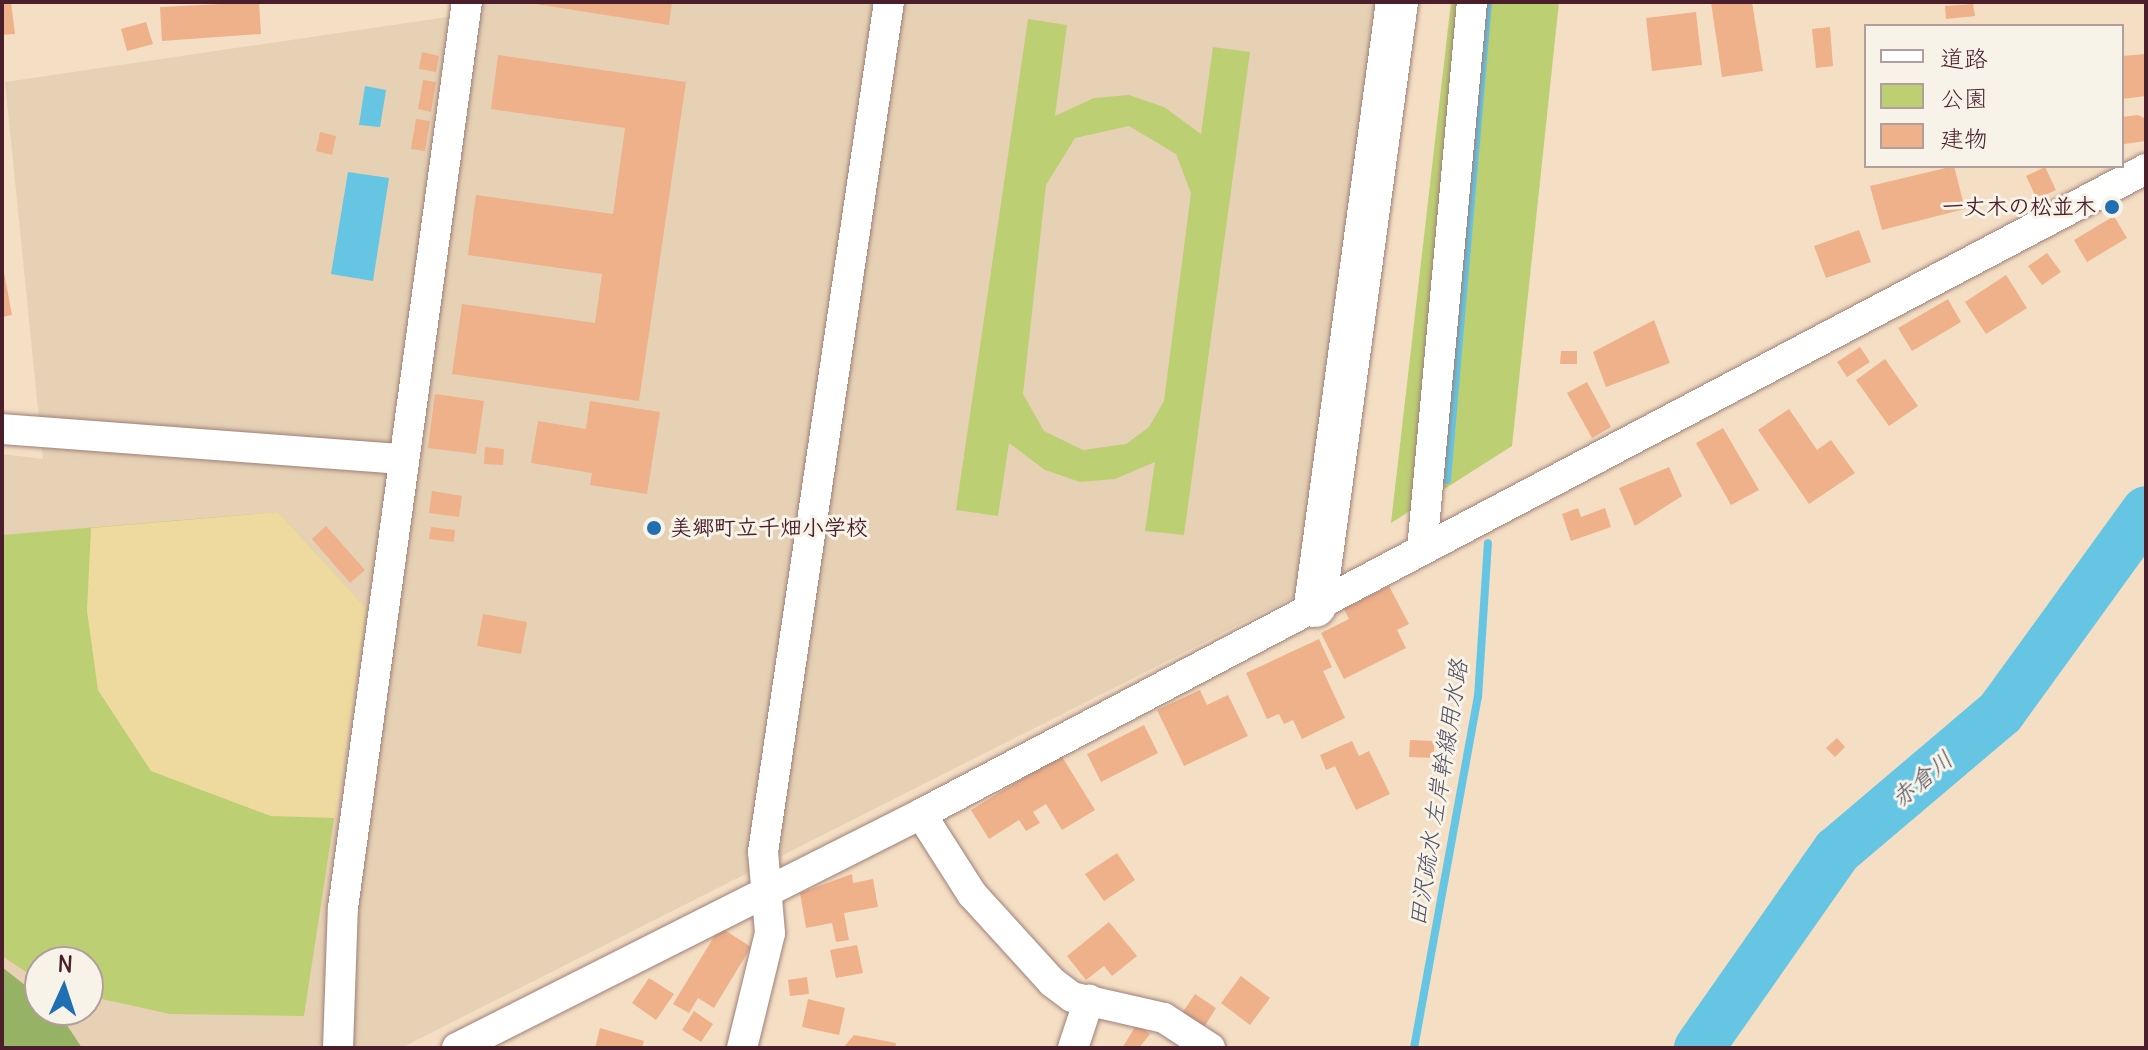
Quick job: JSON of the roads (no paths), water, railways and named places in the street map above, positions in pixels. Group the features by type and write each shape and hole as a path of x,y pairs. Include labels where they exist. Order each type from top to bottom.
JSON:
{"street":[{"path":"338,1048 343,908 467,2"},
{"path":"742,1048 770,933 763,852 889,2"},
{"path":"1315,606 1397,2"},
{"path":"1422,550 1472,2"},
{"path":"457,1048 921,814 2146,169"},
{"path":"2,429 404,459"},
{"path":"921,814 972,894 1052,982 1089,1000 1164,1018 1210,1048"},
{"path":"1073,1048 1089,1000"}],"water":[{"path":"365,86 386,90 380,127 359,125"},
{"path":"348,172 389,178 373,281 331,274"}],"waterway":[{"name":"田沢疏水 左岸幹線用水路","path":"1447,480 1488,2"},
{"name":"赤倉川","path":"1699,1048 1837,851 2000,713 2146,511"},
{"name":"田沢疏水 左岸幹線用水路","path":"1414,1048 1478,697 1488,543"}],"place":[{"name":"一丈木の松並木","path":"2112,207"},
{"name":"美郷町立千畑小学校","path":"654,528"}]}
